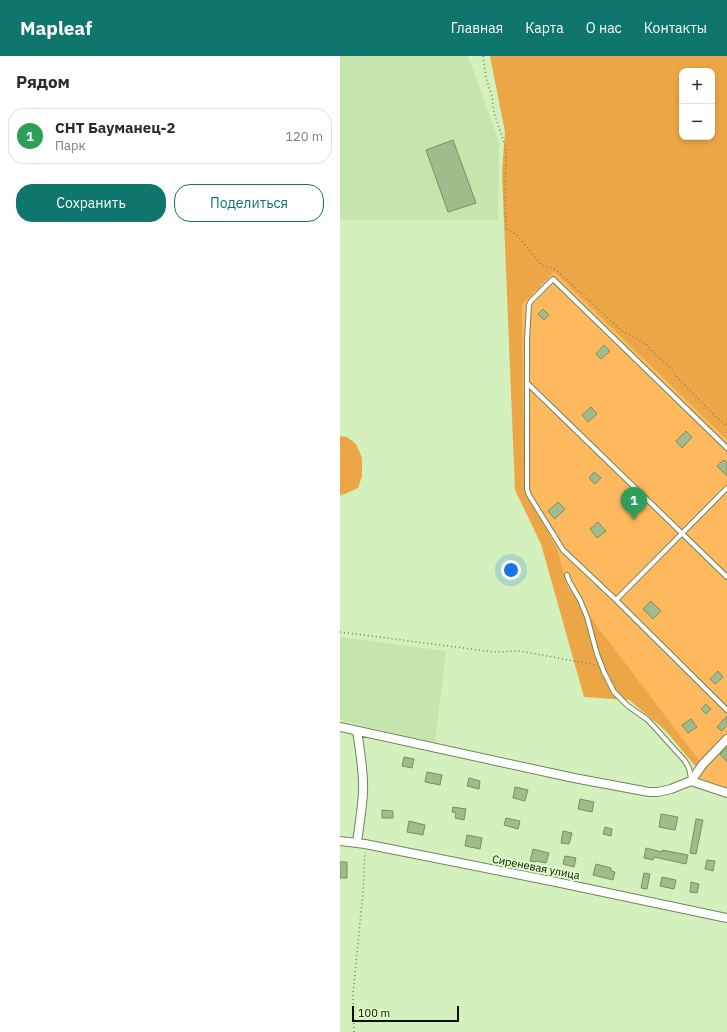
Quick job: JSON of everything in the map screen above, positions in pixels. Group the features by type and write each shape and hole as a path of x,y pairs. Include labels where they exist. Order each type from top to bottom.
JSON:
{"street":[{"path":"340,727 574,778 649,792 658,792 670,789 691,781 703,764 727,739"},
{"path":"357,731 363,792 361,844"},
{"path":"691,781 727,793"},
{"name":"Сиреневая улица","path":"340,841 556,882 727,918"}],"lane":[{"path":"727,448 553,279 531,301 529,305 526,339 527,490 563,550 616,600 727,710"},
{"path":"527,383 727,577"},
{"path":"616,600 727,488"},
{"path":"567,575 587,617 597,654 614,692 628,706 648,720 685,761 691,774 691,781"}],"path":[{"path":"483,56 486,78 492,96 494,113 506,148 505,209 507,229 518,236 541,265 556,270 623,332 646,344 670,367 677,377 716,417 727,426"},
{"path":"340,632 494,652 520,651 602,666"},
{"path":"354,1032 354,994 363,892 361,844"}],"shaded area":[{"path":"340,56 468,56 499,142 498,220 340,220"},
{"path":"490,56 727,56 727,440 554,272 522,305 525,491 558,550 567,586 701,763 696,767 665,730 629,700 584,697 541,544 515,490 502,173 505,132"},
{"path":"554,272 727,440 727,788 700,779 700,762 567,586 558,550 525,491 522,305"},
{"path":"340,436 347,437 356,444 362,458 362,476 358,488 340,495"},
{"path":"340,637 446,651 435,743 340,720"}],"building":[{"path":"453,140 476,203 448,212 426,150"},
{"path":"543,309 549,315 544,320 538,314"},
{"path":"604,345 610,351 601,359 596,354"},
{"path":"591,407 597,414 588,422 582,415"},
{"path":"686,431 692,437 682,448 676,441"},
{"path":"724,460 727,463 727,476 717,466"},
{"path":"594,472 601,478 595,484 589,478"},
{"path":"558,502 565,509 555,519 548,511"},
{"path":"598,522 606,531 597,538 590,529"},
{"path":"651,601 661,611 653,619 643,609"},
{"path":"718,671 723,677 715,684 710,679"},
{"path":"706,704 711,709 706,714 701,709"},
{"path":"727,716 727,725 722,731 717,727"},
{"path":"691,719 697,727 688,733 682,725"},
{"path":"727,748 727,762 720,754"},
{"path":"404,757 414,759 412,768 402,766"},
{"path":"427,772 442,775 440,785 425,782"},
{"path":"469,778 480,781 479,789 467,786"},
{"path":"515,787 528,790 525,801 513,798"},
{"path":"580,799 594,802 592,812 578,809"},
{"path":"453,807 466,809 464,820 455,818 456,813 452,812"},
{"path":"382,810 393,811 393,818 382,818"},
{"path":"661,814 678,817 675,830 659,827"},
{"path":"506,818 520,821 518,829 504,825"},
{"path":"696,819 703,820 696,854 690,853"},
{"path":"409,821 425,825 423,835 407,832"},
{"path":"605,827 612,829 611,836 603,834"},
{"path":"563,831 572,833 569,844 561,843"},
{"path":"467,835 482,838 480,849 465,846"},
{"path":"646,848 662,852 662,850 688,855 686,864 654,857 653,860 644,858"},
{"path":"533,849 549,853 546,863 530,861"},
{"path":"565,856 576,858 574,867 563,864"},
{"path":"707,860 715,861 713,871 705,869"},
{"path":"340,862 347,862 347,878 340,878"},
{"path":"596,864 611,868 611,871 615,872 613,880 593,875"},
{"path":"644,873 650,874 647,889 641,888"},
{"path":"662,877 676,880 674,889 660,886"},
{"path":"691,882 699,884 697,893 690,892"}],"place":[{"name":"СНТ Бауманец-2","path":"634,520"}]}
